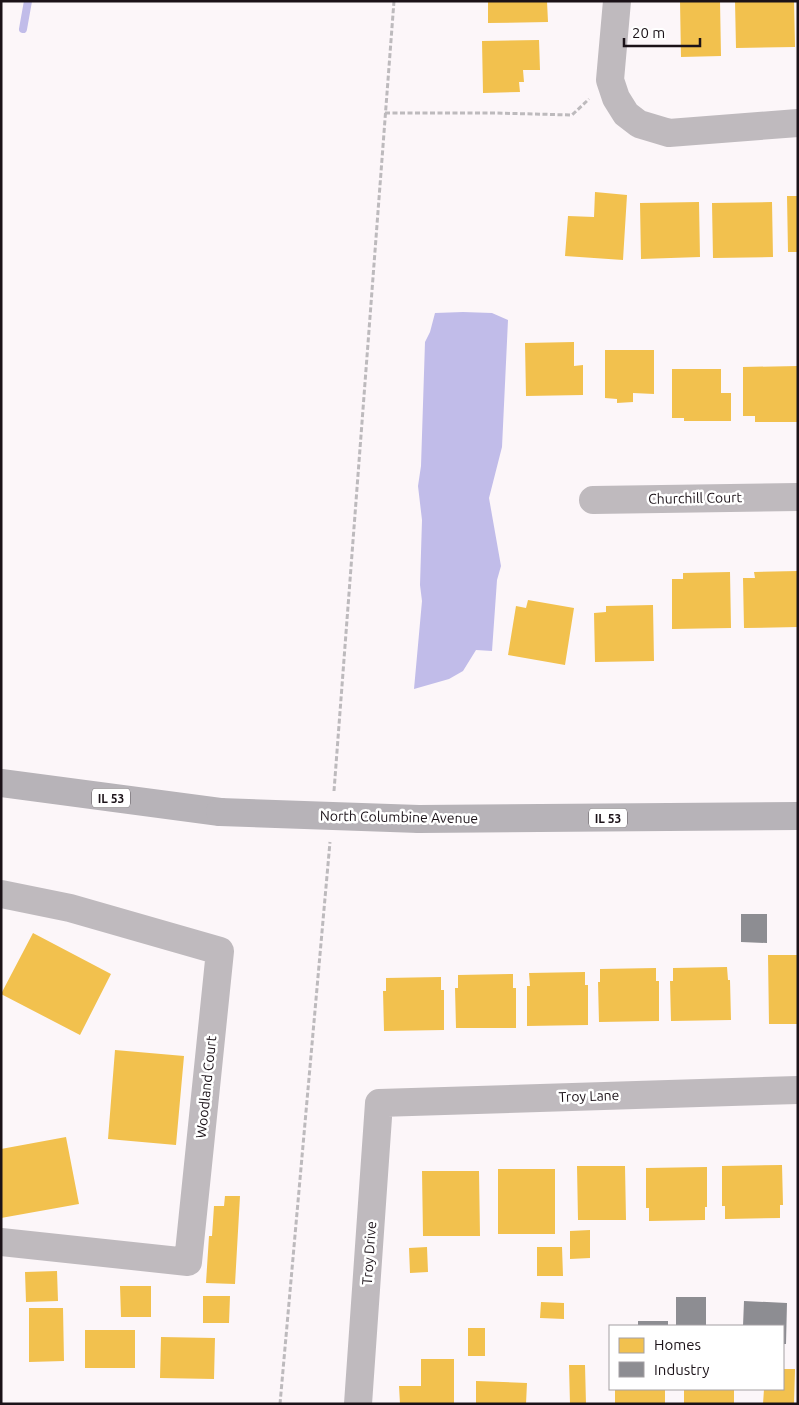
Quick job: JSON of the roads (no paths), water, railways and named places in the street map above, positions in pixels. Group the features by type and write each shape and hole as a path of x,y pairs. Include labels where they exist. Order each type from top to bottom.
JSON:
{"main road":[{"name":"North Columbine Avenue","path":"1,783 220,812 419,819 798,816"}],"street":[{"path":"616,1 610,80 616,98 626,114 639,124 652,130 669,133 798,123"},
{"name":"Churchill Court","path":"593,500 798,497"},
{"name":"Woodland Court","path":"1,894 70,908 220,951 188,1262 1,1242"},
{"name":"Troy Lane","path":"379,1103 798,1090"},
{"name":"Troy Drive","path":"358,1404 379,1103"}],"waterway":[{"path":"23,29 28,1"}]}
